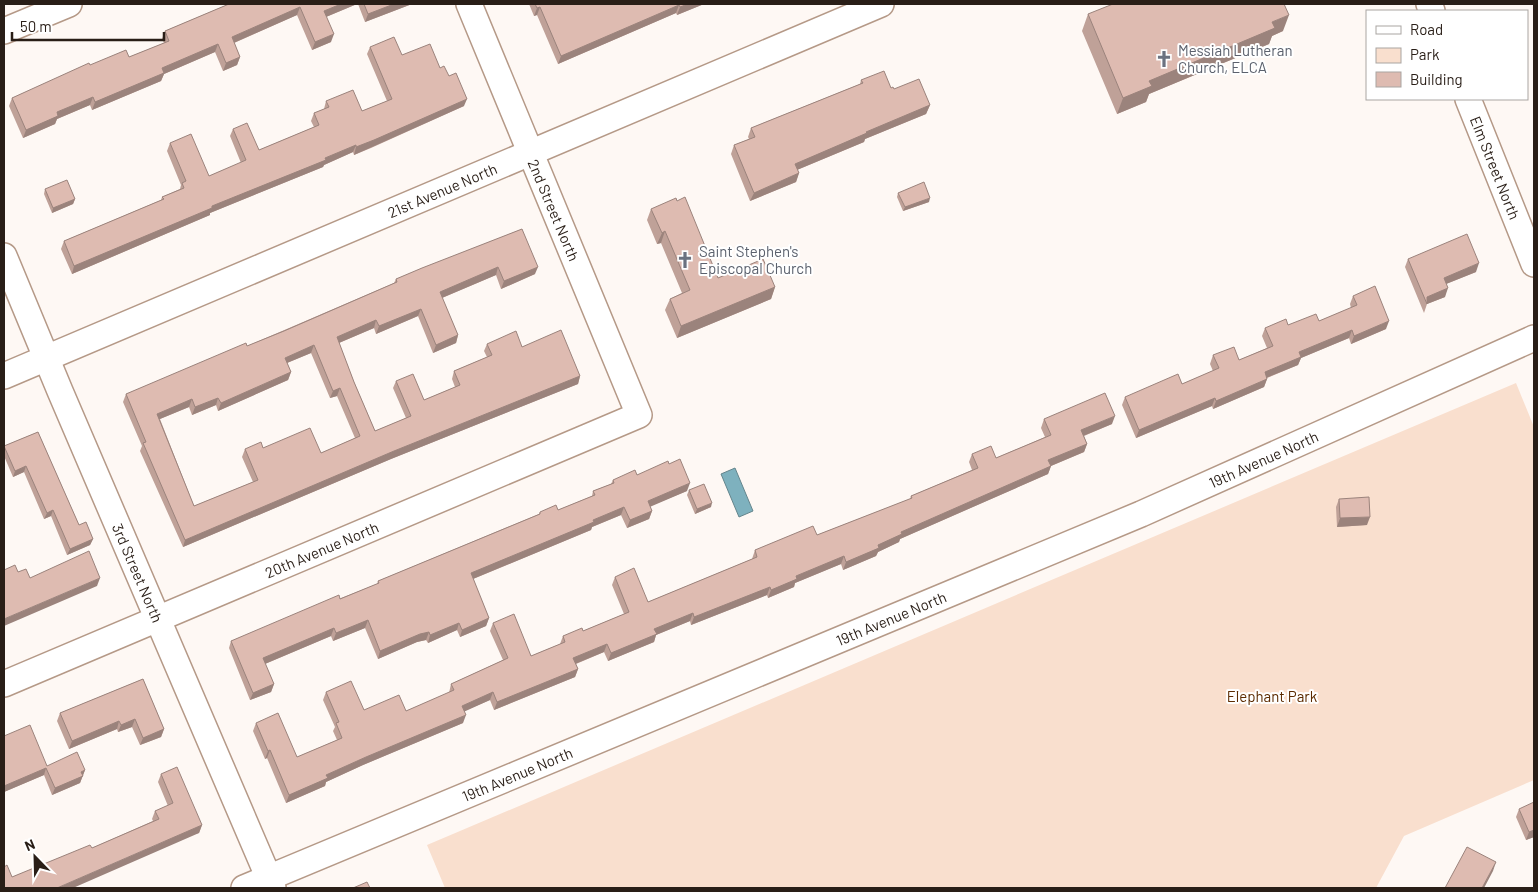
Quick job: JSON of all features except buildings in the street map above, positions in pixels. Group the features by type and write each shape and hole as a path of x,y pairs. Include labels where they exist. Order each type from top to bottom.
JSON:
{"street":[{"path":"4,31 69,4"},
{"name":"2nd Street North","path":"469,4 639,415"},
{"name":"21st Avenue North","path":"4,376 881,4"},
{"name":"Elm Street North","path":"1468,100 1534,264"},
{"name":"3rd Street North","path":"4,256 45,358 271,883"},
{"name":"19th Avenue North","path":"244,888 271,883 1141,514 1534,338"},
{"name":"20th Avenue North","path":"4,684 639,415"}],"green space":[{"name":"Elephant Park","path":"1516,383 1534,427 1534,780 1404,836 1376,888 445,888 427,845"}],"water":[{"path":"735,468 753,511 739,517 721,474"}],"place":[{"name":"Messiah Lutheran Church, ELCA","path":"1164,59"},
{"name":"Saint Stephen's Episcopal Church","path":"685,260"}]}
